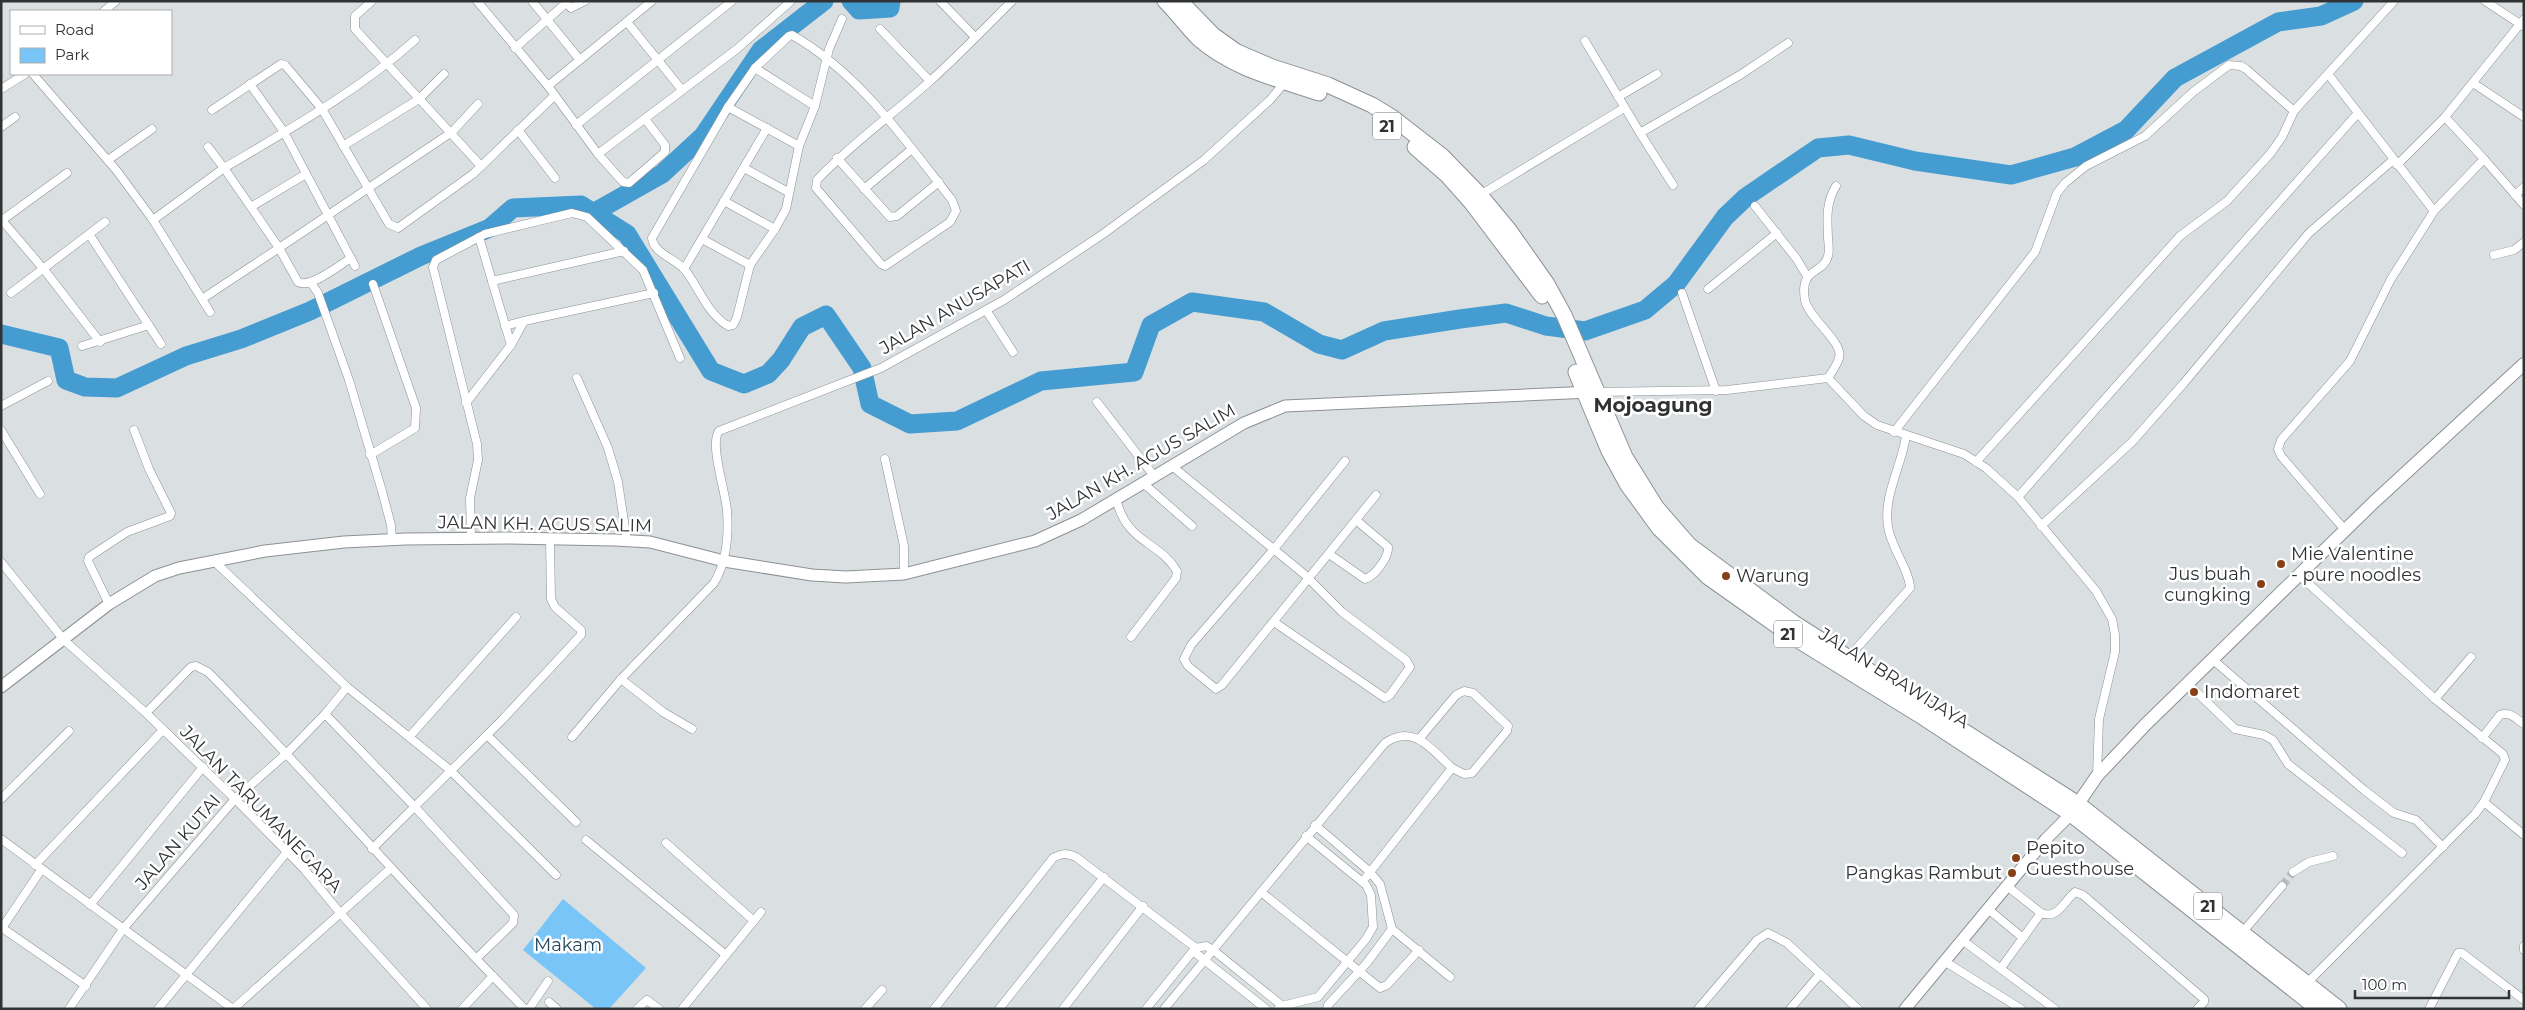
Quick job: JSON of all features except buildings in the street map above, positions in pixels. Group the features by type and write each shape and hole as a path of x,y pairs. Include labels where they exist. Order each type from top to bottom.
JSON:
{"highway":[{"name":"JALAN BRAWIJAYA","path":"1165,1 1200,40 1216,52 1244,68 1328,85 1372,105 1393,118 1442,156 1480,195 1538,271 1573,349 1609,451 1627,484 1644,509 1681,552 1743,604 1911,704 2074,809 2094,833 2237,938"},
{"name":"JALAN BRAWIJAYA","path":"1180,1 1224,44 1288,77 1354,107 1400,136 1443,171 1508,248 1559,317"},
{"name":"JALAN BRAWIJAYA","path":"1589,392 1640,485 1689,544 1759,599 1848,658 1911,704"},
{"name":"21","path":"2074,809 2237,938 2318,1009"},
{"name":"21","path":"2237,938 2307,983 2335,1008"}],"main road":[{"path":"2074,809 2097,776 2187,683 2345,530 2524,364"}],"street":[{"path":"105,10 116,1"},
{"path":"372,1 355,16 353,24 355,29 452,132 481,166"},
{"path":"476,1 548,86 598,154 620,180 629,183 665,152 665,145 645,119"},
{"path":"532,1 580,60"},
{"path":"515,48 565,2 572,8 575,8 585,1"},
{"path":"548,86 652,1"},
{"path":"576,125 732,1"},
{"path":"940,1 975,37"},
{"path":"842,19 827,58 815,106 799,146 786,209 775,229 750,265 737,317 730,326 719,320 710,310 684,269 656,247 652,238 728,107 755,68 790,35 812,46 827,58 848,75 886,118 912,149 952,200 956,211 954,216 915,247 883,266 816,188 817,180 837,158 886,118 930,81 1012,1"},
{"path":"1976,462 2180,236 2227,201 2270,154 2282,137 2294,111 2394,1"},
{"path":"2041,526 2132,442 2184,384 2309,233 2331,212 2395,162 2445,116 2522,23 2485,1"},
{"path":"598,154 737,49 786,3"},
{"path":"627,22 682,90"},
{"path":"880,29 930,81"},
{"path":"153,220 224,168 322,109 387,65 415,40"},
{"path":"1585,41 1624,108 1673,185"},
{"path":"1640,133 1740,75 1788,43"},
{"path":"212,110 281,64 285,64 322,109 389,224 398,228 481,166 554,96"},
{"path":"1894,432 2036,252 2057,193 2074,174 2145,136 2193,92 2229,65 2241,66 2246,69 2294,111"},
{"path":"755,68 815,106"},
{"path":"343,146 419,99 444,74"},
{"path":"1618,97 1657,74"},
{"path":"2328,74 2434,211"},
{"path":"1,89 23,75"},
{"path":"34,75 108,160 153,220 210,312"},
{"name":"JALAN ANUSAPATI","path":"724,562 728,539 727,510 715,442 716,435 727,426 881,368 986,310 1103,234 1204,160 1270,100 1288,77"},
{"path":"2473,82 2524,117"},
{"path":"250,84 284,132 330,215 355,266"},
{"path":"202,299 452,132 478,104"},
{"path":"728,107 799,146"},
{"path":"1480,195 1624,108"},
{"path":"2018,497 2358,113"},
{"path":"2445,116 2524,204"},
{"path":"1,127 15,117"},
{"path":"684,269 767,128"},
{"path":"108,160 152,130"},
{"path":"518,130 555,178"},
{"path":"208,147 279,248 298,282 303,284 311,283 351,258"},
{"path":"864,189 912,149"},
{"path":"837,158 886,216 892,218 938,182"},
{"path":"2345,530 2282,456 2279,451 2279,444 2286,432 2336,379 2350,361 2391,279 2434,211 2484,159"},
{"path":"744,168 788,192"},
{"path":"67,174 1,220 43,268 100,342"},
{"path":"251,207 306,174"},
{"path":"1807,276 1825,262 1828,255 1827,211 1829,200 1836,186"},
{"path":"2515,195 2524,187"},
{"path":"724,201 775,229"},
{"path":"1755,206 1796,258 1807,276 1804,294 1808,309 1839,349 1839,358 1828,378"},
{"path":"471,539 470,498 478,460 433,264 442,255 479,237 572,213 581,214 587,217 643,270 680,358"},
{"path":"11,293 106,222"},
{"path":"1708,289 1776,233"},
{"path":"89,234 161,344"},
{"path":"479,237 511,344"},
{"path":"702,239 750,265"},
{"path":"2494,255 2514,250 2524,242"},
{"path":"492,281 624,251"},
{"path":"311,283 318,292 326,314 388,510 392,540"},
{"path":"370,455 415,428 416,408 373,284"},
{"path":"505,326 654,293"},
{"path":"1682,293 1716,391"},
{"path":"986,310 1014,352"},
{"path":"466,403 511,344 524,321"},
{"path":"82,346 100,342 149,325"},
{"path":"577,378 608,448 618,482 628,541"},
{"path":"1828,378 1864,416 1877,425 1964,454 1986,468 2018,497 2096,591 2112,619 2115,635 2115,652 2099,719 2097,776"},
{"path":"1589,392 1716,391 1828,378"},
{"path":"1,406 48,381"},
{"name":"JALAN KH. AGUS SALIM","path":"1,687 109,604 155,576 179,568 265,551 392,540 628,541 668,545 724,562 812,575 846,577 904,574 1035,541 1081,520 1244,423 1285,406 1589,392"},
{"path":"1098,402 1154,476"},
{"path":"1,430 40,494"},
{"path":"109,604 88,562 88,557 127,532 170,516 171,513 148,469 134,430"},
{"path":"1848,658 1910,588 1909,579 1892,544 1887,521 1888,503 1901,461 1906,436"},
{"path":"885,459 901,527 904,574"},
{"path":"1345,461 1191,645 1185,655 1185,662 1216,689 1218,688 1309,580 1376,495"},
{"path":"1172,466 1274,548 1342,612 1409,663 1410,667 1390,695 1385,698 1274,622"},
{"path":"1143,483 1192,526"},
{"path":"1116,499 1120,516 1128,528 1171,563 1177,571 1176,578 1131,637"},
{"path":"1329,554 1366,580 1376,570 1388,554 1388,547 1356,520"},
{"path":"372,849 487,735 581,635 581,630 555,607 552,599 550,540"},
{"name":"JALAN TARUMANEGARA","path":"1,562 64,640 146,714 235,799 287,852 427,1009"},
{"path":"215,562 347,687 450,770 556,875"},
{"path":"572,737 621,679 714,583 724,562"},
{"path":"2299,575 2435,699 2503,754 2505,760 2484,802 2443,847 2307,983"},
{"path":"410,736 516,617"},
{"path":"2435,699 2471,657"},
{"path":"2212,659 2364,790 2394,813 2416,820 2443,847"},
{"path":"146,714 180,676 191,667 196,666 208,672 287,752 372,849 524,1009"},
{"path":"621,679 663,712 692,729"},
{"path":"2187,683 2235,729 2264,735 2273,740 2288,764 2402,853"},
{"name":"JALAN KUTAI","path":"68,1009 86,986 124,929 235,799 287,752 325,714 347,687"},
{"path":"1164,1009 1385,743 1399,736 1420,738 1452,768 1464,774 1472,773 1507,730 1505,721 1473,693 1464,691 1456,695 1420,738"},
{"path":"2482,738 2500,715 2504,713 2510,714 2524,724"},
{"path":"325,714 414,806 514,915 512,923 477,958"},
{"path":"86,986 2,928 38,868 163,730"},
{"path":"1,799 69,732"},
{"path":"487,735 576,822"},
{"path":"90,905 203,767"},
{"path":"1362,881 1452,768"},
{"path":"2484,802 2524,835"},
{"path":"1904,1009 2046,839 2074,809"},
{"path":"1316,825 1369,871 1380,884 1392,928 1450,977"},
{"path":"1146,1009 1195,949 1206,946 1282,1008 1318,997 1373,927 1371,895 1362,881 1306,836"},
{"path":"1,839 38,868 186,973 233,1009 391,868"},
{"path":"586,840 726,955"},
{"path":"666,843 754,921"},
{"path":"158,1009 287,852"},
{"path":"934,1009 1053,858 1066,853 1076,857 1143,906 1266,1009"},
{"path":"2294,872 2310,862 2333,856"},
{"path":"1000,1009 1104,878"},
{"path":"2007,886 2042,913 2052,915 2073,894 2077,892 2083,895 2204,999 2204,1002 2197,1009"},
{"path":"2237,938 2282,886"},
{"path":"1261,892 1359,972 1382,988 1419,950"},
{"path":"1063,1009 1143,906"},
{"path":"1988,909 2023,938"},
{"path":"682,1009 761,912"},
{"path":"2001,968 2042,913"},
{"path":"1318,997 1327,1007 1359,972 1392,928"},
{"path":"1698,1009 1757,940 1768,933 1787,943 1858,1009"},
{"path":"1962,940 2055,1009"},
{"path":"2429,1009 2455,955 2462,953 2524,1000"},
{"path":"1944,961 2021,1009"},
{"path":"1790,1009 1820,974"},
{"path":"462,1009 492,976"},
{"path":"529,1009 548,981"},
{"path":"865,1009 882,990"},
{"path":"637,1009 647,1000 659,1009"},
{"path":"549,1002 557,1009"}],"green space":[{"name":"Makam","path":"563,899 646,968 609,1009 596,1009 523,950"}],"waterway":[{"path":"593,213 662,174 703,136 761,50 824,1"},
{"path":"851,1 859,10 890,8 891,1"},
{"path":"1,334 59,348 66,380 85,387 117,388 186,356 241,339 310,311 421,256 490,228 513,208 581,205 627,234 711,371 744,384 768,374 781,360 802,327 826,315 862,368 870,404 910,424 957,421 1041,381 1134,372 1151,325 1192,302 1264,312 1319,344 1342,350 1384,331 1506,313 1546,326 1585,331 1645,310 1676,284 1725,217 1746,197 1818,148 1849,145 1915,161 2011,175 2075,157 2126,130 2175,78 2278,22 2321,16 2354,1"}],"tunnel":[{"path":"2282,886 2293,872"}],"place":[{"name":"Mie Valentine - pure noodles","path":"2281,564"},
{"name":"Warung","path":"1726,576"},
{"name":"Jus buah cungking","path":"2261,584"},
{"name":"Indomaret","path":"2194,692"},
{"name":"Pepito Guesthouse","path":"2016,858"},
{"name":"Pangkas Rambut","path":"2012,873"}],"district":[{"name":"Mojoagung","path":"1653,405"}]}
